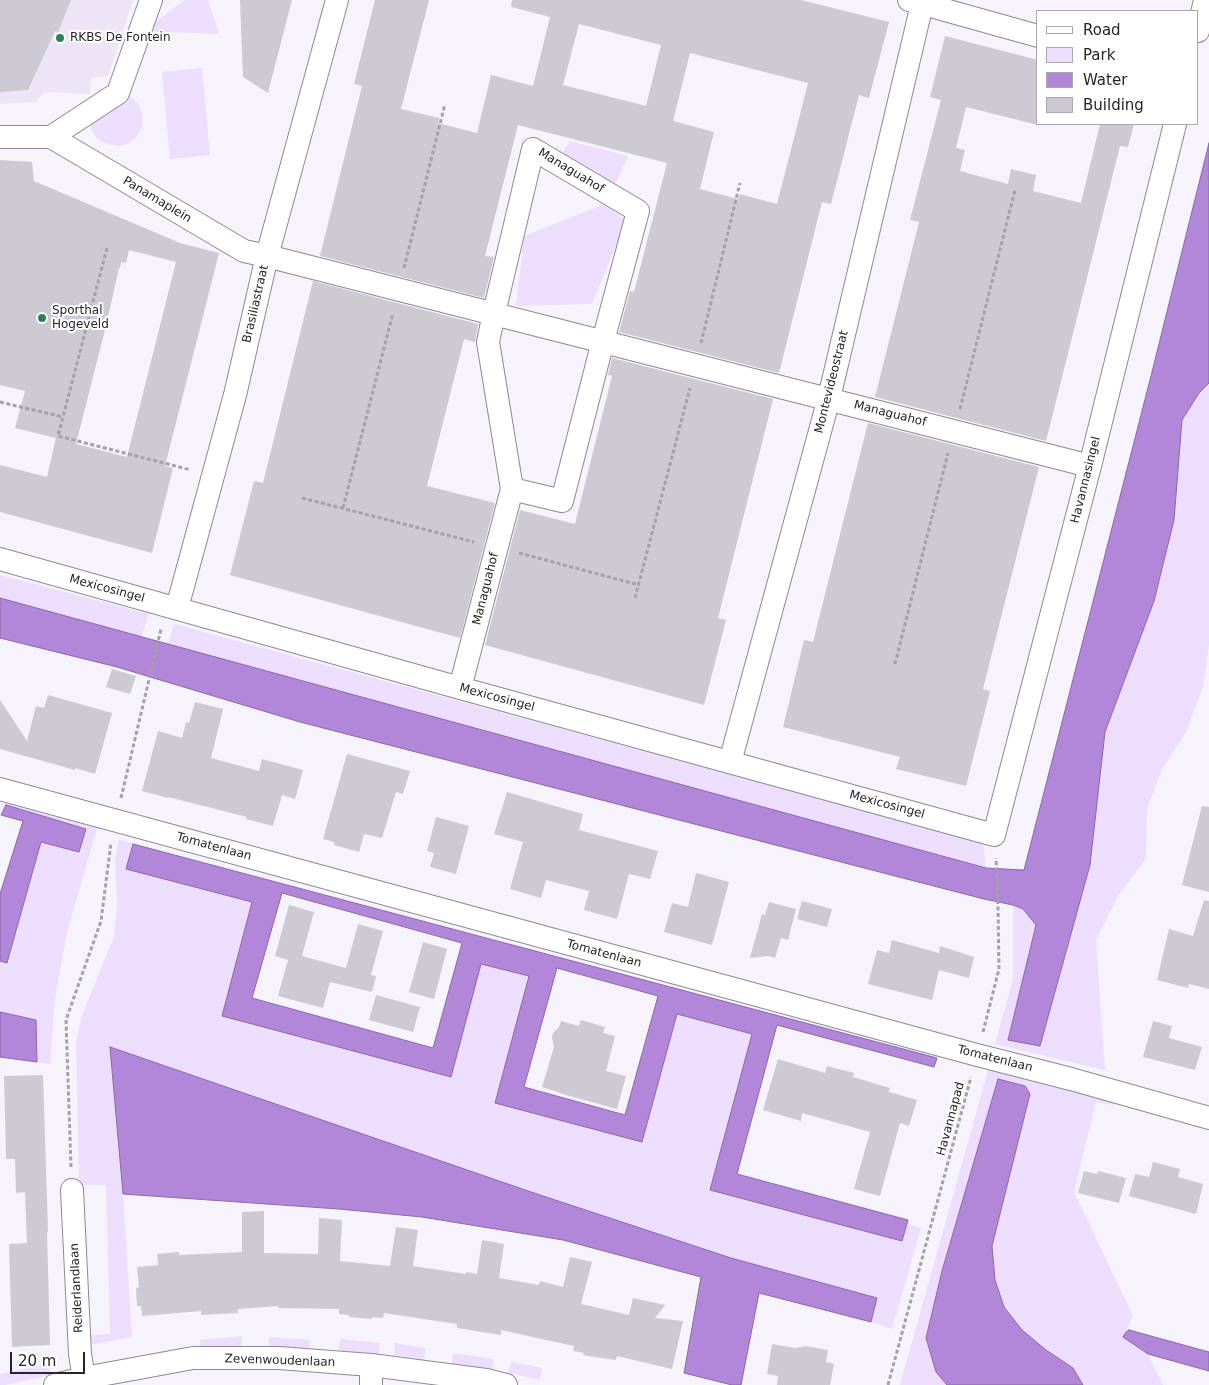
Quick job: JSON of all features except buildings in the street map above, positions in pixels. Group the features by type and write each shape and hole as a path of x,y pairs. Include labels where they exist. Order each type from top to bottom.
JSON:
{"street":[{"path":"0,137 50,137 118,93 151,0"},
{"name":"Brasiliastraat","path":"170,615 213,475 267,256 337,0"},
{"path":"1199,27 1205,0"},
{"path":"918,1 1036,35"},
{"name":"Montevideostraat","path":"730,762 829,398 918,1"},
{"name":"Havannasingel","path":"995,844 1175,125"},
{"name":"Panamaplein","path":"50,137 244,252 267,256"},
{"name":"Managuahof","path":"460,688 512,489 488,342 534,149 638,211 562,502 512,489"},
{"name":"Managuahof","path":"267,256 1090,466"},
{"name":"Mexicosingel","path":"0,559 170,615 460,688 730,762 995,844"},
{"name":"Tomatenlaan","path":"0,789 977,1055 1071,1078 1209,1118"},
{"name":"Reiderlandlaan","path":"72,1190 80,1354 85,1381"},
{"name":"Zevenwoudenlaan","path":"55,1385 85,1381 193,1358 279,1358 371,1375 486,1380 506,1385"}],"path":[{"path":"107,248 58,436 213,475"},
{"path":"0,402 63,417"},
{"path":"302,498 639,585"},
{"path":"72,1190 66,1020 101,920 108,854 146,693 170,615"},
{"name":"Havannapad","path":"888,1385 977,1055 998,969 995,844"}],"shaded area":[{"name":"RKBS De Fontein","path":"0,0 133,0 108,76 91,78 90,94 45,92 36,102 0,104"}],"green space":[{"path":"185,0 208,0 219,34 143,31"},
{"path":"202,68 210,155 170,159 162,72"},
{"path":"126,94 139,105 143,121 141,130 129,143 120,146 102,142 95,136 89,120"},
{"path":"570,141 628,156 616,183 609,184 561,156"},
{"path":"605,204 626,221 592,304 516,306 524,236"},
{"path":"1209,383 1209,644 1203,687 1186,732 1161,771 1147,809 1146,858 1118,896 1096,940 1105,1070 995,1044 1013,979 1013,905 1023,909 1036,924 1008,1039 1040,1046 1090,865 1105,732 1154,601 1174,521 1182,420 1199,393"},
{"path":"0,575 149,614 141,637 0,598"},
{"path":"174,624 983,843 986,868 168,644"},
{"path":"10,799 98,825 67,932 55,998 50,1064 37,1062 36,1020 0,1012 0,961 8,963 42,840 86,829 6,805"},
{"path":"119,839 133,844 127,869 252,902 222,1016 451,1077 481,963 529,976 495,1103 643,1141 677,1014 752,1034 710,1190 902,1241 907,1224 921,1228 892,1329 871,1322 877,1298 731,1258 534,1193 110,1047 123,1194 132,1337 89,1345 88,1335 110,1334 106,1185 79,1185 76,1041 82,1015 114,937 117,905 115,858"},
{"path":"989,1067 1115,1099 1114,1105 1096,1102 1074,1192 1133,1316 1123,1337 1148,1354 1163,1385 1083,1385 1073,1368 1046,1350 1022,1330 1004,1307 995,1280 992,1246 1030,1094 998,1079 942,1271 926,1338 936,1372 947,1385 900,1385"},
{"path":"242,1336 242,1348 201,1350 200,1340"},
{"path":"269,1337 310,1340 309,1350 269,1348"},
{"path":"341,1339 380,1343 378,1354 338,1350"},
{"path":"395,1343 426,1348 424,1359 394,1355"},
{"path":"453,1353 494,1359 492,1371 452,1365"},
{"path":"511,1362 542,1368 540,1380 508,1373"},
{"path":"48,1364 51,1375 0,1385 0,1374"}],"water":[{"path":"1209,143 1209,383 1199,393 1182,420 1174,520 1154,601 1105,732 1090,865 1040,1046 1008,1040 1036,925 1023,909 1013,905 300,722 117,667 0,638 0,598 986,868 1024,870"},
{"path":"6,805 86,829 79,852 41,842 7,963 0,961 0,894 23,821 1,815"},
{"path":"133,844 937,1058 934,1067 777,1025 737,1174 908,1220 902,1241 710,1190 752,1034 677,1014 642,1142 495,1103 529,976 481,964 451,1077 222,1016 252,902 126,869","holes":["282,893 462,943 433,1048 252,998","557,968 658,996 625,1115 524,1087"]},
{"path":"0,1012 36,1020 37,1062 0,1057"},
{"path":"110,1047 534,1193 731,1258 877,1298 871,1322 759,1293 741,1385 732,1385 684,1373 701,1277 563,1240 422,1217 339,1209 123,1194"},
{"path":"998,1079 1025,1086 1030,1094 992,1246 995,1280 1004,1307 1022,1330 1046,1350 1073,1368 1083,1385 947,1385 936,1372 926,1338 942,1271"},
{"path":"1129,1330 1209,1352 1209,1371 1148,1354 1123,1337"}],"place":[{"name":"RKBS De Fontein","path":"60,38"},
{"name":"Sporthal Hogeveld","path":"42,318"}]}
